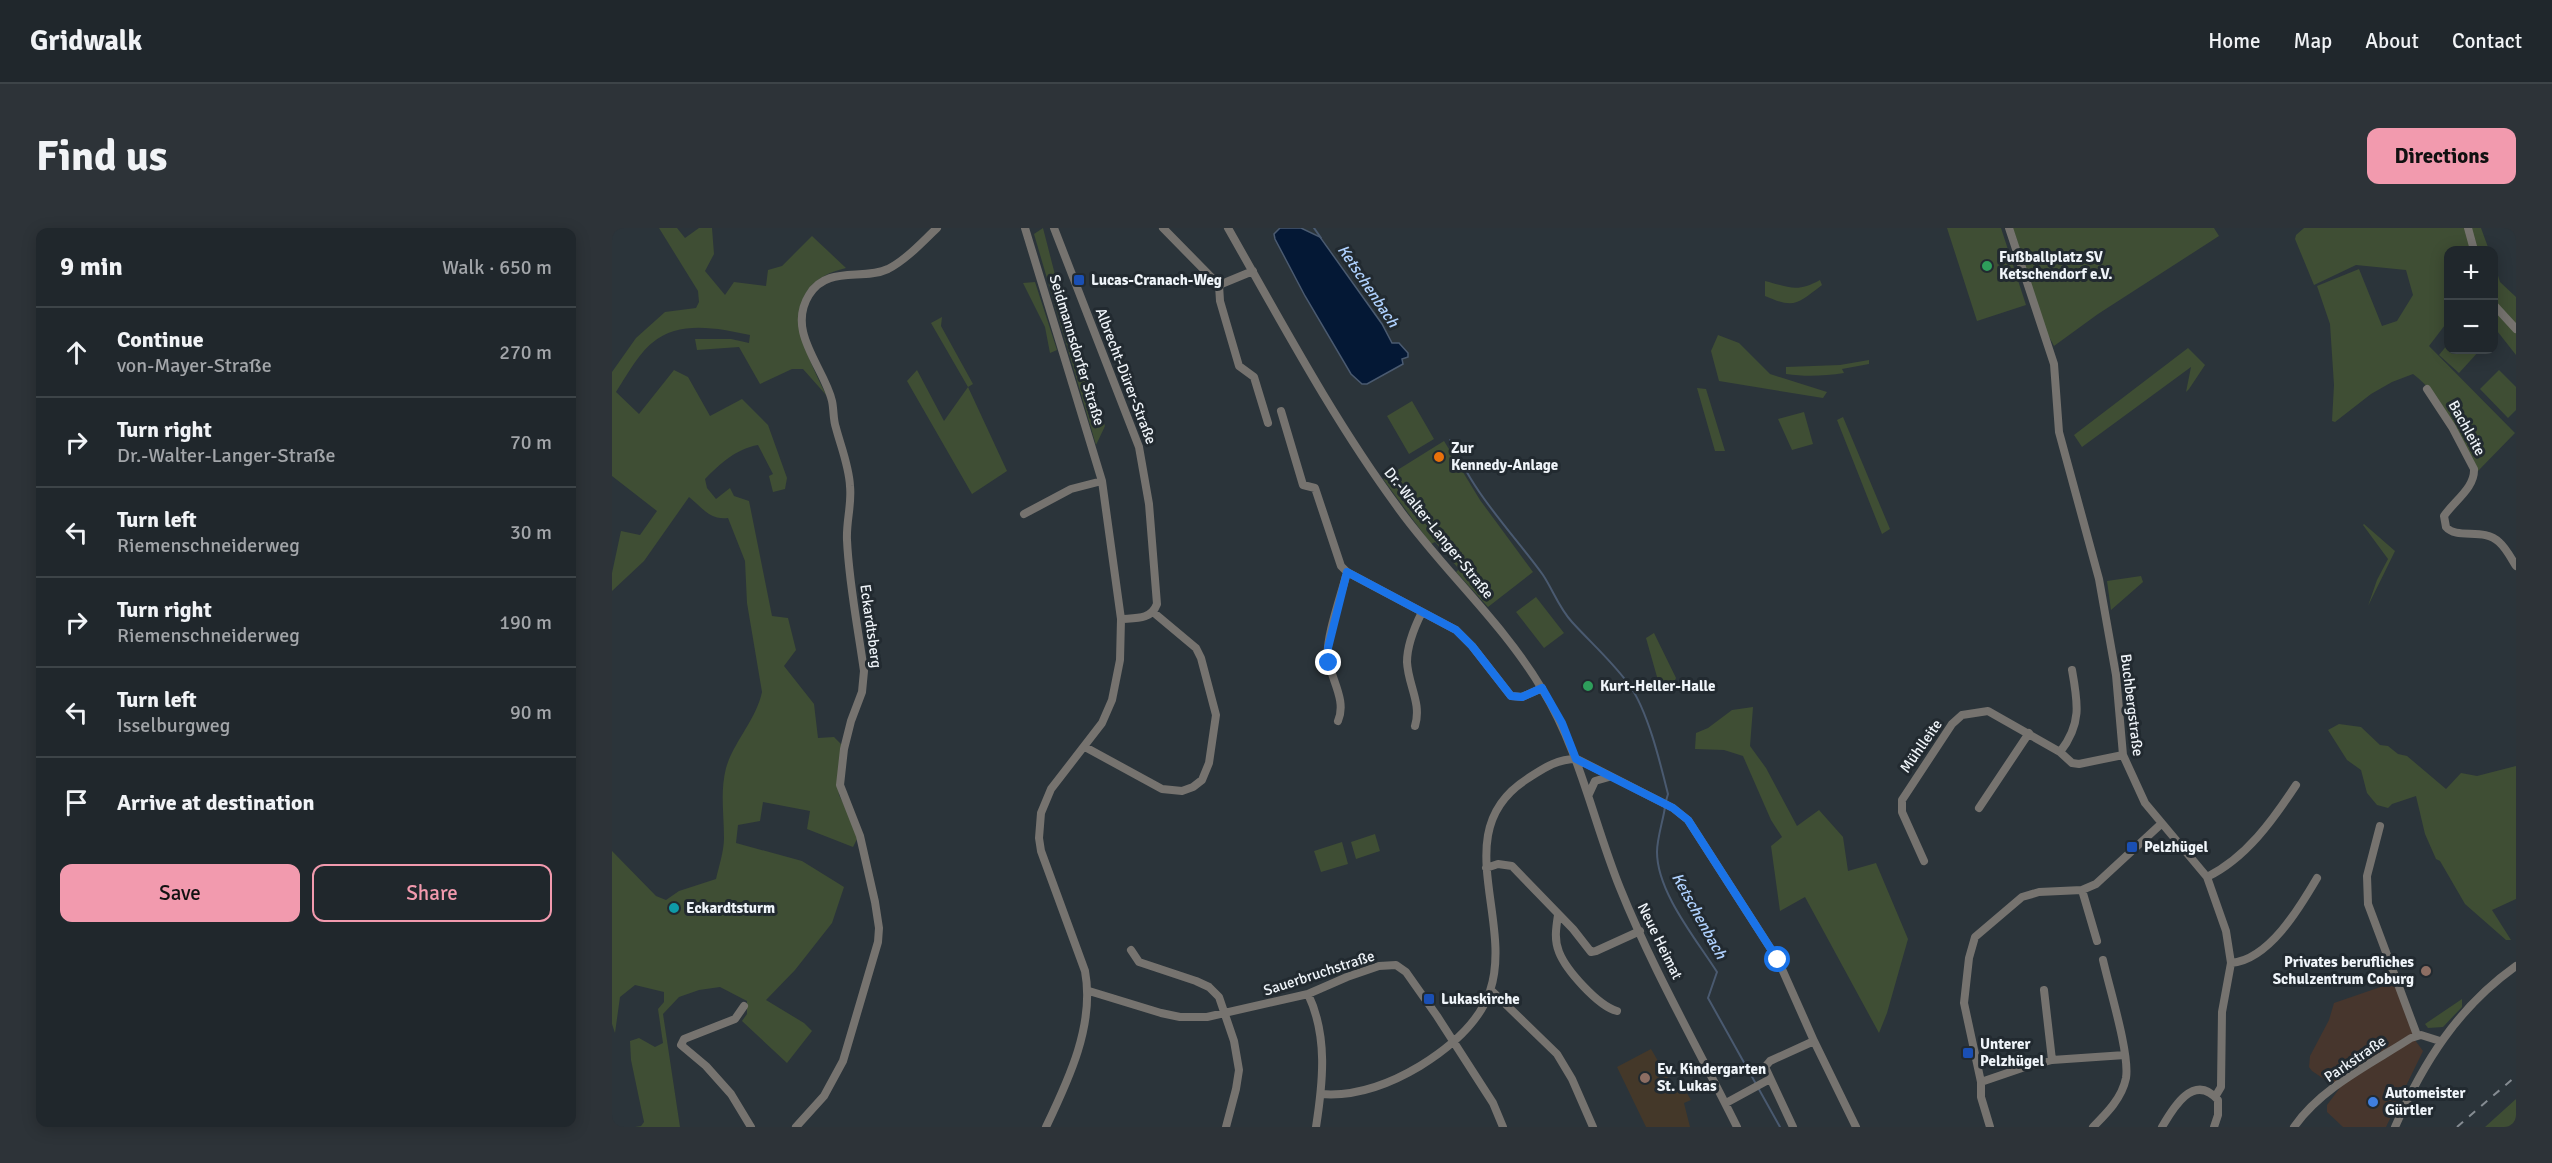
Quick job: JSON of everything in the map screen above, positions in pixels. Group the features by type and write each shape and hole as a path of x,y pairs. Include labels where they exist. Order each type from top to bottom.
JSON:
{"street":[{"name":"Eckardtsberg","path":"796,1127 824,1096 843,1061 877,948 879,928 860,836 840,785 844,749 862,692 864,671 847,539 850,480 835,425 832,401 810,356 804,337 804,312 810,293 820,283 842,274 872,274 890,268 937,228"},
{"name":"Seidmannsdorfer Straße","path":"1025,228 1102,481 1121,619 1120,660 1112,700 1102,723 1051,789 1041,813 1039,838 1048,873 1085,971 1089,991 1082,1037 1046,1127"},
{"name":"Albrecht-Dürer-Straße","path":"1054,228 1139,447 1147,484 1152,536 1157,604 1153,612"},
{"path":"1163,228 1219,285 1220,301 1239,366 1254,377 1268,423"},
{"name":"Dr.-Walter-Langer-Straße","path":"1228,228 1329,405 1375,477 1431,550 1506,636 1542,688 1562,723 1576,759"},
{"name":"Buchbergstraße","path":"2009,228 2054,364 2059,432 2099,579 2116,675 2123,755 2145,803 2207,877 2226,931 2231,963 2222,1012 2222,1087 2215,1097 2219,1105 2214,1127"},
{"path":"2468,228 2473,246"},
{"path":"1219,285 1253,271"},
{"path":"2498,309 2516,329"},
{"name":"Bachleite","path":"2427,389 2452,427 2474,469 2471,485 2453,502 2444,516 2446,527 2455,533 2471,532 2499,541 2516,566"},
{"path":"1281,411 1303,485 1315,488 1338,561 1347,572 1456,630 1472,646 1511,696 1522,697 1542,688"},
{"path":"1024,514 1071,489 1102,481"},
{"path":"1338,721 1343,710 1329,663 1328,648 1347,572"},
{"path":"1085,747 1162,789 1173,792 1193,787 1202,780 1208,770 1216,716 1201,658 1196,648 1153,612 1142,618 1121,619"},
{"path":"1415,726 1418,707 1407,661 1416,623 1422,612"},
{"path":"2060,752 2071,739 2077,713 2072,670"},
{"name":"Mühlleite","path":"1924,861 1902,812 1902,800 1952,724 1962,716 1988,711 2060,752 2072,763 2079,764 2123,755"},
{"path":"1979,808 2029,733"},
{"path":"1321,1094 1338,1096 1386,1084 1454,1043 1484,1006 1491,990 1497,961 1486,868 1486,840 1492,819 1509,792 1550,764 1563,759 1576,759 1673,808 1688,820 1778,960 1856,1127"},
{"name":"Neue Heimat","path":"1576,759 1617,882 1737,1127"},
{"path":"1589,795 1595,781 1612,777"},
{"path":"2207,877 2230,862 2263,830 2296,785"},
{"path":"1990,1127 1981,1097 1981,1082 1964,1003 1969,958 1975,937 2022,897 2039,892 2082,890 2096,884 2162,824"},
{"path":"2380,826 2367,876 2368,904 2416,1035 2428,1035 2440,1041"},
{"path":"1486,868 1498,864 1512,866 1573,929 1591,952 1640,932"},
{"path":"2231,963 2250,957 2283,928 2317,878"},
{"path":"2082,890 2097,940"},
{"path":"1558,915 1556,940 1564,961 1603,1004 1617,1011"},
{"path":"1131,950 1139,962 1209,987 1219,997 1237,1051 1239,1070 1226,1127"},
{"path":"2093,1127 2107,1113 2122,1092 2126,1077 2125,1055 2103,960"},
{"name":"Sauerbruchstraße","path":"1089,991 1180,1017 1207,1017 1226,1015 1308,994 1379,966 1399,966 1406,972 1454,1043"},
{"path":"2395,1127 2423,1068 2440,1041 2472,1002 2516,966"},
{"path":"1491,990 1557,1054 1572,1079 1593,1127"},
{"path":"2044,990 2052,1060"},
{"path":"1308,994 1322,1039 1321,1094 1316,1127"},
{"path":"744,1006 735,1018 684,1039 681,1045 706,1066 731,1094 751,1127"},
{"name":"Parkstraße","path":"2294,1127 2310,1107 2334,1088 2416,1035"},
{"path":"1793,1127 1766,1081 1767,1064 1814,1041"},
{"path":"1454,1043 1493,1103 1503,1127"},
{"path":"1981,1082 2052,1060 2125,1055"},
{"path":"1726,1103 1766,1081"},
{"path":"2162,1127 2184,1095 2203,1090 2215,1097"}],"shaded area":[{"path":"2395,982 2415,1040 2423,1051 2386,1127 2343,1127 2327,1112 2327,1105 2339,1089 2312,1071 2309,1067 2310,1056 2329,1020 2334,1003"},
{"name":"Ev. Kindergarten St. Lukas","path":"1651,1049 1675,1090 1684,1088 1691,1100 1684,1103 1690,1127 1646,1127 1617,1067"}],"green space":[{"path":"659,228 677,228 685,238 699,228 712,228 714,254 705,271 725,295 734,282 766,286 768,270 782,266 812,236 846,268 823,276 809,289 802,304 800,321 803,340 827,396 803,369 792,369 760,384 739,347 697,350 695,339 731,339 749,343 750,335 712,328 674,331 652,343 637,359 616,392 639,414 674,370 688,377 710,416 742,399 768,425 787,478 785,489 773,492 769,476 773,474 758,445 736,453 705,479 707,488 716,499 730,488 734,496 749,501 772,616 788,618 796,650 784,666 814,704 818,738 834,737 843,746 838,783 839,795 859,835 853,847 807,829 810,811 763,802 760,821 738,825 736,843 802,861 844,887 832,923 795,970 766,1000 804,1023 812,1031 787,1063 742,1021 747,1014 747,1001 720,987 699,990 679,997 663,1014 680,1127 635,1127 641,1126 644,1122 631,1060 630,1041 639,1038 655,1047 663,1043 658,1009 664,1002 664,992 635,985 620,997 615,1033 612,1024 612,851 656,896 666,900 679,891 716,879 724,843 723,794 726,768 755,712 762,692 747,603 745,561 728,518 711,515 689,497 644,561 612,591 612,573 621,531 640,535 657,511 612,476 612,372 636,338 665,312 696,308 699,302 698,291"},
{"path":"1043,228 1062,302 1087,364 1086,375 1105,426 1096,445 1034,234"},
{"name":"Fußballplatz SV Ketschendorf e.V.","path":"1947,228 2001,228 2026,305 1977,321"},
{"path":"2011,228 2214,228 2219,236 2098,314 2054,346 2034,309"},
{"path":"2304,228 2481,228 2488,246 2444,246 2444,326 2429,346 2515,433 2478,471 2458,432 2434,394 2413,374 2392,382 2371,394 2335,422 2332,421 2334,385 2330,324 2317,286 2359,269 2382,326 2397,321 2413,295 2406,270 2356,265 2314,285 2295,239"},
{"path":"2498,276 2500,282 2516,297 2516,355 2498,332"},
{"path":"1820,280 1822,285 1807,297 1795,302 1783,302 1765,296 1765,281 1799,288"},
{"path":"1035,282 1057,350 1050,353 1045,327 1023,283"},
{"path":"942,317 941,326 973,384 968,387 931,323"},
{"path":"1718,335 1739,343 1770,374 1827,392 1823,398 1719,381 1711,351"},
{"path":"2188,348 2205,365 2186,392 2191,367 2082,447 2074,435"},
{"path":"2444,349 2444,354 2476,354 2459,373 2439,355"},
{"path":"1869,360 1869,364 1842,369 1844,373 1815,376 1786,374 1786,367 1840,365"},
{"path":"917,370 944,421 968,387 1007,471 972,494 907,381"},
{"path":"2499,370 2516,387 2516,410 2508,418 2480,389"},
{"path":"1697,388 1706,389 1725,451 1715,451"},
{"path":"1412,401 1434,439 1409,454 1387,416"},
{"path":"1804,412 1813,444 1792,450 1778,419"},
{"path":"1843,417 1890,529 1882,534 1837,420"},
{"path":"1444,441 1480,500 1533,572 1488,607 1456,572 1459,569 1435,542 1431,544 1383,479"},
{"path":"2364,524 2395,551 2368,606 2377,580 2388,559"},
{"path":"2141,576 2143,582 2111,610 2107,581"},
{"path":"1536,597 1564,633 1544,648 1516,612"},
{"path":"1654,633 1676,678 1672,687 1661,691 1646,638"},
{"path":"1753,707 1750,746 1766,768 1797,826 1819,810 1843,837 1848,871 1876,863 1908,939 1879,1033 1805,897 1780,911 1771,846 1782,837 1771,820 1743,756 1724,750 1695,749 1696,733 1708,728 1732,710"},
{"path":"2339,724 2361,727 2380,745 2388,746 2398,754 2407,756 2446,789 2461,773 2477,776 2516,766 2516,899 2492,910 2511,940 2506,940 2465,904 2440,861 2436,859 2425,834 2416,796 2392,804 2388,808 2377,805 2367,793 2361,770 2347,760 2328,730"},
{"path":"1375,834 1380,851 1356,859 1351,842"},
{"path":"1342,842 1348,864 1321,872 1314,851"},
{"path":"2462,999 2462,1007 2443,1027 2428,1028 2425,1024"},
{"path":"2516,1099 2516,1127 2485,1127"}],"water":[{"path":"1280,228 1301,228 1320,237 1382,324 1392,343 1399,343 1408,353 1408,357 1402,359 1403,364 1367,384 1362,384 1351,374 1305,296 1275,239 1274,234"}],"waterway":[{"name":"Ketschenbach","path":"1314,228 1321,238"},
{"name":"Ketschenbach","path":"1450,440 1454,443 1460,460 1481,494 1543,575 1567,617 1630,686 1648,723 1668,794 1666,801"},
{"name":"Ketschenbach","path":"1665,807 1657,852 1663,883 1679,915 1717,972 1708,998 1780,1127"}],"railway":[{"path":"2457,1127 2516,1076"}],"place":[{"name":"Fußballplatz SV Ketschendorf e.V.","path":"1987,266"},
{"name":"Lucas-Cranach-Weg","path":"1079,280"},
{"name":"Zur Kennedy-Anlage","path":"1439,457"},
{"name":"Kurt-Heller-Halle","path":"1588,686"},
{"name":"Pelzhügel","path":"2132,847"},
{"name":"Eckardtsturm","path":"674,908"},
{"name":"Privates berufliches Schulzentrum Coburg","path":"2426,971"},
{"name":"Lukaskirche","path":"1429,999"},
{"name":"Unterer Pelzhügel","path":"1968,1053"},
{"name":"Ev. Kindergarten St. Lukas","path":"1645,1078"},
{"name":"Automeister Gürtler","path":"2373,1102"}],"route":[{"path":"1329,663 1328,648 1347,572 1456,630 1472,646 1504,690 1511,696 1522,697 1542,688 1562,723 1576,759 1673,808 1688,820 1778,960"}]}
